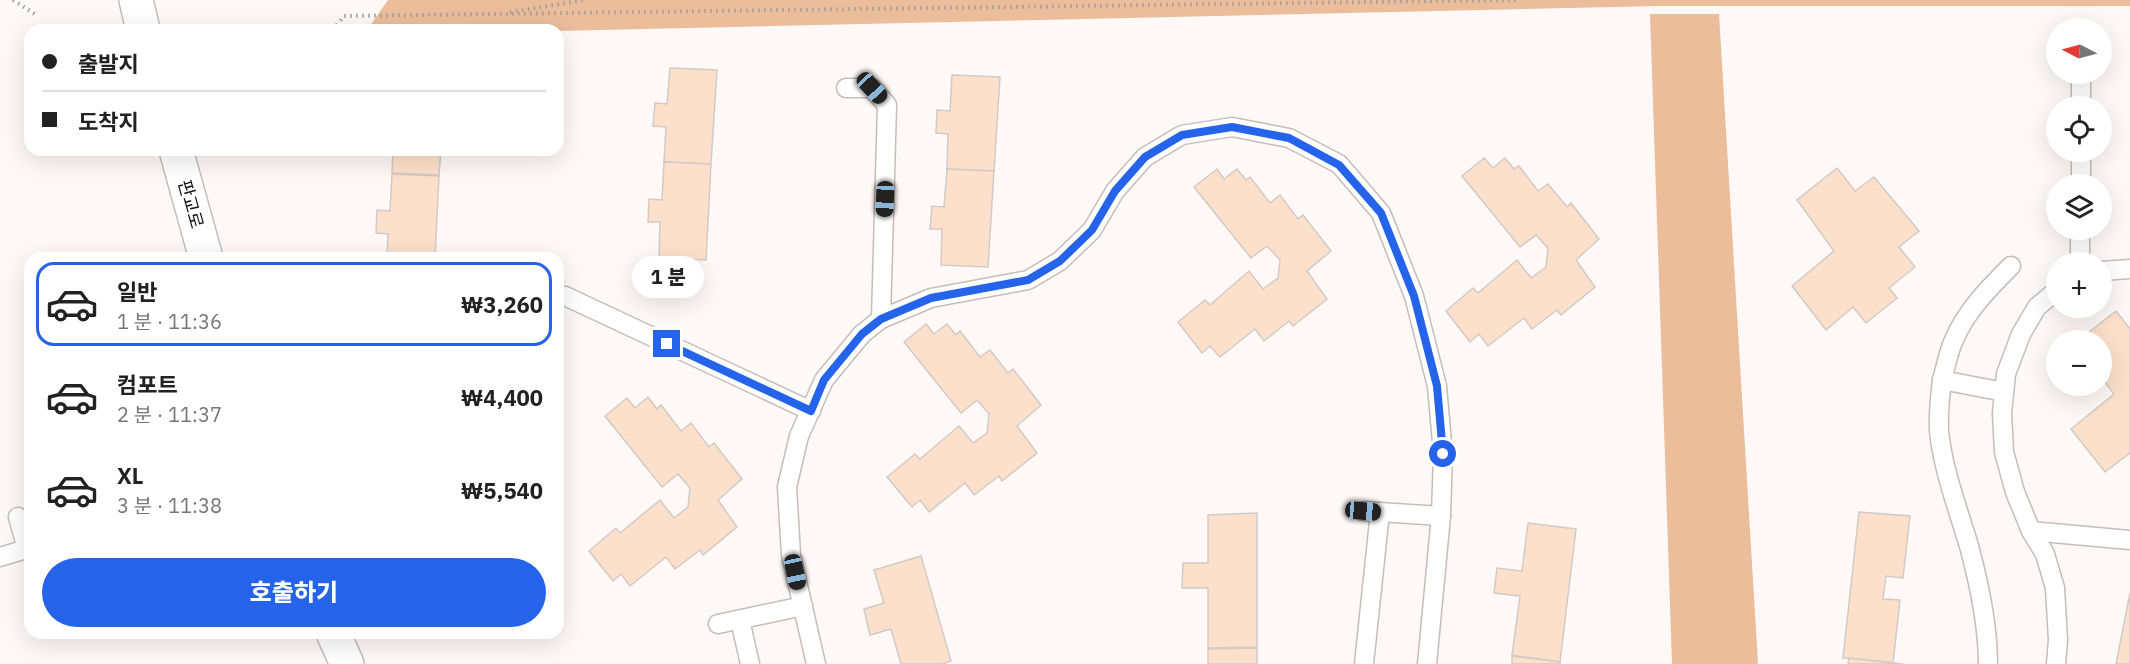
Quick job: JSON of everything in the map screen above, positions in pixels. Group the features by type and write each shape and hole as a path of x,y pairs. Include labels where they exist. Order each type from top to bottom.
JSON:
{"main road":[{"path":"136,0 142,24"},
{"name":"판교로","path":"178,156 204,252"},
{"path":"336,639 347,664"}],"lane":[{"path":"846,88 872,88 887,105 881,319"},
{"path":"816,664 791,555 787,487 799,436 824,380 862,334 881,319 931,298 1028,280 1060,261 1092,230 1115,191 1145,157 1182,135 1232,127 1289,138 1339,165 1381,213 1414,296 1437,386 1443,454 1441,516 1427,664"},
{"path":"1988,664 1984,616 1977,583 1942,450 1939,405 1942,380 1953,340 1980,298 2011,266"},
{"path":"2112,270 2130,269"},
{"path":"564,296 811,411"},
{"path":"2046,299 2037,307 2021,334 2006,374 2002,412 2004,452 2015,492 2031,531 2046,554 2055,588 2058,640 2056,664"},
{"path":"1942,380 2004,393"},
{"path":"1364,664 1372,511 1441,516"},
{"path":"18,517 24,534"},
{"path":"2031,531 2130,540"},
{"path":"0,557 24,550"},
{"path":"718,624 803,606"},
{"path":"740,620 750,664"}],"path":[{"path":"13,0 38,16"},
{"path":"495,14 585,0"},
{"path":"338,24 344,16 1516,0"}],"shaded area":[{"path":"388,0 2130,0 2130,6 1658,6 564,31 564,24 371,24"},
{"path":"1650,14 1719,14 1758,664 1672,664"}],"building":[{"path":"670,68 717,70 711,164 664,162 666,127 653,126 655,103 667,104"},
{"path":"952,75 1000,77 994,171 947,169 948,134 936,133 937,110 950,111"},
{"path":"393,156 441,156 439,175 392,173"},
{"path":"1484,158 1493,168 1505,158 1514,169 1519,166 1538,191 1548,184 1567,207 1571,203 1599,239 1576,260 1595,287 1561,315 1557,310 1532,329 1524,318 1488,346 1479,334 1470,342 1446,311 1473,288 1478,293 1517,260 1531,278 1546,267 1548,248 1536,235 1520,247 1462,176"},
{"path":"664,162 711,164 706,260 659,258 660,222 648,222 649,199 662,200"},
{"path":"1837,168 1855,191 1874,177 1919,231 1899,247 1915,267 1889,288 1897,298 1866,323 1853,307 1826,330 1792,286 1834,251 1797,200"},
{"path":"947,169 994,171 988,267 941,265 942,229 930,229 932,206 944,207"},
{"path":"1217,169 1224,179 1237,169 1246,180 1250,177 1270,203 1280,195 1298,219 1303,215 1331,251 1307,271 1327,299 1293,326 1289,321 1264,341 1255,329 1220,357 1210,346 1202,353 1178,322 1205,300 1210,305 1249,271 1263,289 1278,278 1280,260 1267,246 1251,258 1194,187"},
{"path":"392,174 439,176 435,252 387,252 388,234 376,233 377,210 390,211"},
{"path":"2116,311 2130,329 2130,453 2105,472 2071,429 2114,394 2112,391 2112,330 2092,330 2107,318 2112,318 2112,314"},
{"path":"926,324 934,334 947,324 956,335 960,331 980,357 990,350 1008,373 1013,369 1041,405 1017,426 1037,453 1002,481 999,476 974,495 965,483 929,512 920,500 912,507 887,477 915,454 920,459 959,426 973,443 987,433 989,414 977,400 961,413 904,342"},
{"path":"648,397 657,409 661,405 681,431 691,423 709,447 714,443 742,479 718,500 737,527 703,555 700,550 675,569 666,557 630,586 621,574 613,581 589,551 616,528 620,533 660,500 674,518 688,507 690,488 678,474 662,487 605,416 627,398 635,408"},
{"path":"1859,512 1910,516 1903,578 1886,576 1883,599 1900,600 1893,663 1843,658"},
{"path":"1257,513 1257,647 1208,648 1208,588 1182,588 1183,563 1208,563 1208,515"},
{"path":"1528,523 1576,529 1560,662 1512,655 1520,596 1494,593 1497,568 1522,571"},
{"path":"921,556 951,661 942,664 901,664 891,629 870,635 864,609 884,603 874,570"},
{"path":"2130,593 2130,664 2116,664"},
{"path":"1257,648 1257,664 1208,664 1208,649"},
{"path":"1512,656 1560,662 1560,664 1512,664"},
{"path":"1849,658 1903,664 1848,664"}],"route":[{"path":"667,344 811,411 824,380 862,334 881,319 931,298 1028,280 1060,261 1092,230 1115,191 1145,157 1182,135 1232,127 1289,138 1339,165 1381,213 1414,296 1437,386 1443,454"}]}
